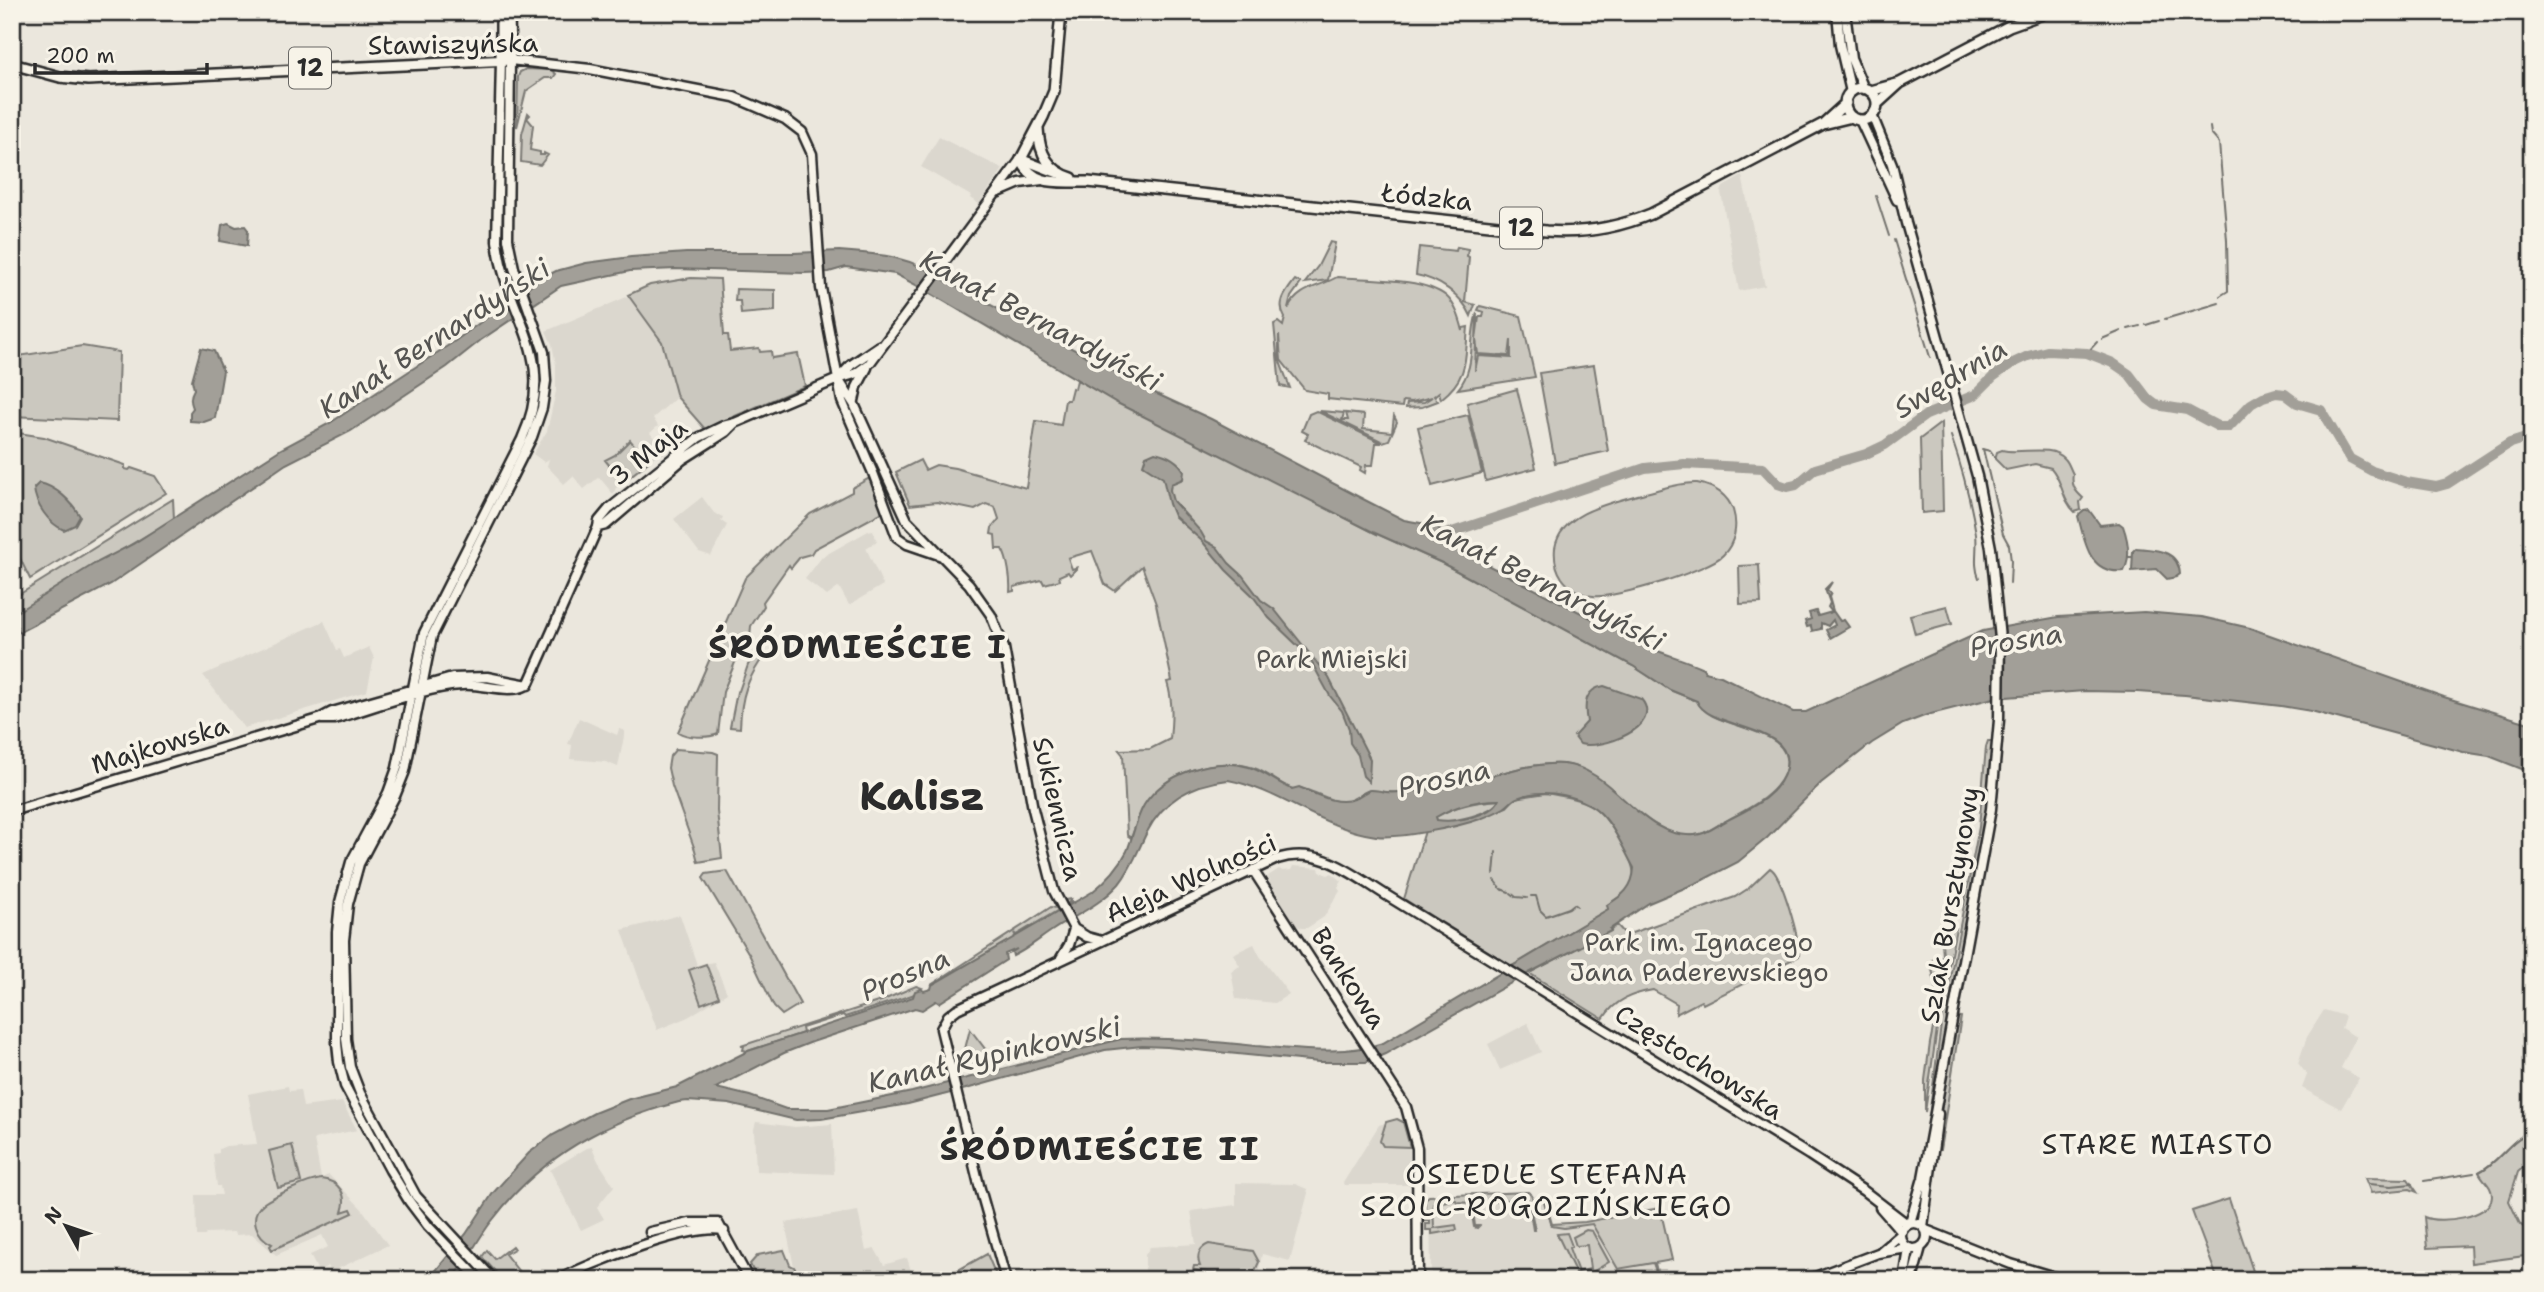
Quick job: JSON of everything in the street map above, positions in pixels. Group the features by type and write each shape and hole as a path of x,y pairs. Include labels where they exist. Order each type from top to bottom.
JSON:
{"main road":[{"path":"501,12 505,60"},
{"path":"505,60 509,12"},
{"path":"1042,180 1028,173 1021,159 1038,128 1055,85 1061,12"},
{"path":"1872,115 1877,104 1900,83 2009,26 2048,12"},
{"name":"Stawiszyńska","path":"12,64 60,77 88,80 505,60"},
{"path":"1851,92 1900,83"},
{"path":"1867,90 1877,104"},
{"name":"12","path":"1846,103 1851,92"},
{"path":"1846,103 1847,111 1856,118"},
{"name":"Łódzka","path":"1042,180 1088,182 1546,230 1585,231 1620,225 1651,214 1823,124 1846,103"},
{"name":"12","path":"1856,118 1872,115"},
{"name":"Łódzka","path":"1823,124 1856,118"},
{"path":"1038,128 1043,154 1057,173"},
{"name":"Łódzka","path":"1057,173 1088,182"}],"street":[{"path":"1837,12 1840,45 1851,92"},
{"path":"1845,12 1851,58 1867,90"},
{"name":"Stawiszyńska","path":"505,60 590,69 734,97 790,121 806,138 812,154 820,283 829,339 845,408 897,537 906,544 942,556"},
{"path":"480,1280 428,1226 401,1189 342,1077 337,1043 337,948 342,893 355,851 394,778 416,691 436,628 540,418 545,390 544,352 510,256 507,232 505,60"},
{"path":"494,1280 410,1187 360,1093 350,1067 345,1026 345,931 350,894 368,844 390,805 408,760 424,633 522,439 535,397 536,372 527,331 500,257 497,233 505,60"},
{"path":"1872,115 1892,164 1906,223"},
{"path":"1856,118 1880,158 1906,223"},
{"path":"855,404 857,387 869,364 1021,159 1057,173"},
{"path":"996,194 1020,183 1042,180"},
{"name":"Szlak Bursztynowy","path":"1905,1228 1921,1187 1987,828 2000,707 1999,619 1987,524 1962,419 1906,223"},
{"path":"838,379 851,365 886,341"},
{"name":"3 Maja","path":"528,685 598,527 606,525 682,460 735,424 855,374 869,364"},
{"name":"Sukiennicza","path":"838,379 855,404 907,520 980,596 991,615 1002,643 1037,828 1051,880 1071,925"},
{"path":"425,662 432,673 443,679"},
{"name":"Majkowska","path":"12,811 319,719 334,719 443,679 479,677 528,685"},
{"name":"Majkowska","path":"416,691 461,685 486,685 511,690 528,685"},
{"name":"Aleja Wolności","path":"1006,1280 992,1235 941,1029 945,1019 957,1009 1277,859 1298,855 1320,857"},
{"name":"Częstochowska","path":"1320,857 1504,966 1809,1155 1892,1212 1905,1228"},
{"name":"Bankowa","path":"1253,870 1380,1064 1407,1111 1417,1148 1418,1280"},
{"name":"Aleja Wolności","path":"1071,925 1087,937 1102,941"},
{"name":"Aleja Wolności","path":"1059,961 1069,945 1071,925"},
{"name":"Szlak Bursztynowy","path":"1923,1245 1939,1090"},
{"name":"Częstochowska","path":"1874,1199 1905,1228"},
{"path":"1892,1212 1906,1212 1914,1207"},
{"path":"650,1232 690,1223 718,1223 749,1280"},
{"path":"559,1280 583,1268 662,1240 713,1228 724,1231"},
{"path":"1905,1228 1901,1241 1908,1248"},
{"path":"1878,1253 1905,1228 1924,1228 1950,1242 2065,1280"},
{"path":"650,1232 662,1240"},
{"path":"646,1245 650,1232"},
{"path":"1807,1280 1878,1253 1950,1242"},
{"path":"1912,1280 1923,1245"},
{"path":"1904,1280 1908,1248"},
{"path":"1894,1250 1902,1254 1906,1261"}],"shaded area":[{"path":"939,137 1003,169 979,204 970,198 971,196 921,167"},
{"path":"1742,176 1765,286 1739,291 1721,192 1723,187"},
{"path":"629,296 662,342 677,397 653,418 658,426 650,433 666,453 655,456 616,488 613,494 599,477 584,489 573,476 564,484 547,466 549,459 544,462 533,454 547,431 556,391 556,365 546,331"},
{"path":"702,497 714,513 723,517 721,521 727,525 711,556 699,552 674,519"},
{"path":"870,530 877,541 866,548 883,585 849,605 839,587 827,596 805,579 822,557"},
{"path":"324,621 337,650 340,649 344,658 369,647 374,658 367,691 244,728 203,675"},
{"path":"579,718 617,735 619,729 625,731 618,767 606,762 570,759 572,745 568,744"},
{"path":"1293,866 1319,868 1320,872 1328,875 1332,873 1342,881 1338,888 1340,891 1324,917 1307,928 1295,924 1270,885 1268,876 1279,869 1291,870"},
{"path":"680,915 697,965 714,962 727,993 688,1017 657,1030 622,930"},
{"path":"1254,944 1289,994 1275,1003 1236,999 1231,971 1240,966 1233,954"},
{"path":"2324,1010 2345,1016 2341,1028 2356,1037 2341,1068 2359,1078 2341,1109 2302,1088 2307,1075 2298,1063 2307,1037"},
{"path":"1528,1023 1541,1052 1500,1070 1488,1044"},
{"path":"288,1086 289,1091 300,1090 303,1107 342,1102 357,1130 314,1139 321,1178 329,1175 362,1209 388,1245 331,1272 328,1266 318,1271 310,1255 328,1247 322,1235 276,1255 252,1234 206,1233 205,1236 197,1236 196,1195 222,1195 220,1186 217,1186 213,1154 219,1153 219,1149 226,1146 257,1144 248,1094"},
{"path":"1397,1119 1403,1121 1409,1145 1410,1185 1344,1185 1379,1125"},
{"path":"756,1122 795,1127 832,1124 834,1174 756,1171"},
{"path":"592,1147 614,1186 597,1207 604,1219 581,1230 550,1170"},
{"path":"1236,1183 1295,1184 1307,1189 1290,1261 1262,1254 1257,1280 1192,1270 1190,1280 1145,1280 1145,1255 1150,1247 1196,1244 1191,1211 1236,1205"},
{"path":"1544,1196 1552,1224 1585,1222 1660,1208 1672,1260 1655,1263 1659,1280 1431,1280 1430,1200"},
{"path":"858,1211 866,1251 875,1249 884,1265 907,1258 914,1280 802,1280 794,1267 785,1223"}],"green space":[{"path":"526,69 551,70 556,74 526,91 517,127 518,77 520,72"},
{"path":"528,113 530,115 527,118 533,125 530,150 540,152 540,155 548,155 540,165 521,162 522,134"},
{"path":"1330,242 1335,243 1328,280 1305,283 1318,266"},
{"path":"1419,247 1456,251 1457,247 1468,249 1465,302 1475,305 1471,316 1462,301 1448,289 1433,280 1416,275"},
{"path":"1337,277 1409,282 1423,285 1446,296 1455,308 1463,331 1463,328 1468,327 1464,366 1457,383 1450,391 1441,399 1439,392 1434,396 1438,401 1422,407 1406,408 1407,403 1424,402 1432,397 1412,402 1403,401 1402,407 1328,399 1328,394 1305,390 1281,360 1279,335 1279,359 1290,388 1280,386 1274,324 1278,322 1283,326 1285,318 1282,303 1286,293 1295,280 1301,283 1291,297 1288,309 1303,292"},
{"path":"691,278 720,279 724,335 728,335 730,351 759,348 760,352 771,351 772,358 798,354 805,386 705,429 677,397 662,342 628,295 650,285"},
{"path":"736,289 775,290 775,311 741,314 740,301 735,301"},
{"path":"1480,306 1521,316 1535,377 1458,389 1468,371 1477,313 1476,338 1479,317 1483,317 1484,312 1478,310","holes":["1476,340 1478,354 1509,356 1511,340 1511,358 1478,356 1475,371"]},
{"path":"82,346 119,352 117,421 12,416 12,357"},
{"path":"1594,365 1608,451 1555,463 1539,373"},
{"name":"Park Miejski","path":"1077,380 1375,533 1442,563 1633,666 1670,690 1697,701 1703,710 1714,716 1772,739 1781,747 1786,758 1786,770 1781,781 1769,794 1749,808 1706,832 1688,835 1664,829 1653,823 1596,777 1577,767 1563,764 1535,765 1437,789 1402,792 1370,790 1348,801 1293,789 1254,768 1210,765 1180,775 1155,792 1139,815 1131,838 1127,835 1123,755 1119,750 1150,749 1170,739 1172,717 1167,682 1172,681 1156,604 1142,566 1115,591 1105,584 1092,551 1068,558 1072,569 1078,567 1070,575 1068,572 1059,576 1060,580 1044,584 1042,580 1014,587 1014,591 1010,592 1006,558 1002,549 996,549 995,535 991,534 999,519 995,507 986,504 975,510 937,502 910,505 896,472 920,460 925,470 936,465 955,468 1026,488 1036,421 1061,425 1065,400 1069,400"},
{"path":"1517,389 1536,468 1486,481 1467,403"},
{"path":"1316,411 1382,443 1376,443 1373,465 1366,465 1365,473 1360,470 1361,467 1305,440 1308,434 1302,431 1309,414"},
{"path":"1320,411 1344,413 1342,420 1348,420 1346,413 1364,415 1363,429 1392,432 1394,416 1397,422 1389,440 1383,442"},
{"path":"1468,415 1482,473 1432,486 1418,427"},
{"path":"1941,423 1943,511 1922,513 1920,439"},
{"path":"12,432 44,437 125,465 125,469 131,468 155,476 166,493 30,579 12,542"},
{"path":"630,440 648,462 623,482 605,460 615,455"},
{"path":"2043,450 2059,454 2068,462 2073,474 2074,488 2083,498 2080,502 2081,510 2075,512 2070,507 2051,468 2035,464 2006,470 1995,459 1997,452"},
{"path":"868,479 872,481 883,509 881,513 814,549 811,554 800,557 791,568 789,565 763,602 764,606 751,626 750,637 738,655 723,692 718,734 698,737 678,732 745,578 810,514 852,492 852,488"},
{"path":"1697,483 1709,486 1723,495 1733,510 1734,534 1723,555 1700,568 1661,582 1604,596 1580,593 1562,578 1556,563 1555,548 1559,535 1578,517 1619,500"},
{"path":"173,499 174,519 12,615 12,599"},
{"path":"1759,565 1761,603 1740,604 1739,566"},
{"path":"1947,606 1952,624 1915,634 1910,615"},
{"path":"759,649 766,653 746,688 740,728 730,727 737,692 748,665"},
{"path":"1993,729 1996,729 1985,828 1929,1117 1941,1025 1979,827 1986,747 1988,741 1993,741"},
{"path":"676,749 718,754 717,811 722,858 698,862 668,768 670,756"},
{"path":"1546,793 1576,799 1592,806 1605,819 1626,851 1631,862 1633,879 1626,891 1607,905 1609,909 1512,966 1404,899 1425,831 1458,825 1507,807 1515,798"},
{"path":"1499,800 1481,813 1437,821 1436,817 1459,807"},
{"name":"Park im. Ignacego Jana Paderewskiego","path":"1770,868 1780,882 1789,909 1799,956 1703,1004 1701,1001 1676,1014 1677,1004 1653,990 1624,999 1603,1019 1529,973 1617,925 1626,935 1735,897"},
{"path":"727,871 800,1004 782,1015 774,1007 749,954 703,878 706,874"},
{"path":"1071,899 1069,902 1072,902 1016,935 1014,933 1016,937 931,985 1051,907 1056,908 1066,903 1065,900"},
{"path":"1956,928 1925,1112 1925,1080 1939,999 1930,961 1943,956 1941,929"},
{"path":"706,964 719,997 701,1004 689,970"},
{"path":"916,986 922,988 912,995 802,1028 803,1033 748,1051 741,1046 881,1001"},
{"path":"1955,1016 1961,1017 1938,1150 1944,1082"},
{"path":"970,1029 995,1062 975,1067 973,1061 963,1063 963,1069 960,1068"},
{"path":"1397,1119 1403,1122 1410,1147 1383,1146 1380,1141 1386,1122"},
{"path":"2532,1132 2532,1159 2518,1172 2509,1201 2520,1224 2532,1234 2532,1255 2471,1263 2470,1246 2427,1248 2424,1217 2452,1219 2483,1210 2490,1204 2492,1192 2479,1172 2493,1163 2518,1139"},
{"path":"292,1145 301,1182 278,1188 269,1151"},
{"path":"2365,1178 2408,1179 2417,1192 2410,1189 2371,1193"},
{"path":"321,1179 338,1186 344,1200 342,1212 351,1209 353,1213 272,1250 272,1244 262,1236 256,1226 259,1208 284,1192"},
{"path":"1528,1192 1536,1208 1531,1211 1535,1230 1528,1199 1472,1202 1475,1226 1479,1226 1477,1228 1474,1227 1470,1203 1456,1200 1433,1203 1434,1228 1456,1225 1457,1230 1432,1234 1432,1230 1426,1230 1426,1224 1430,1224 1430,1220 1425,1220 1425,1199 1429,1196"},
{"path":"1542,1196 1552,1224 1585,1222 1660,1208 1672,1260 1655,1263 1659,1280 1653,1263 1618,1269 1592,1224 1564,1228 1552,1226"},
{"path":"2229,1199 2256,1280 2218,1280 2192,1211"},
{"path":"1586,1230 1592,1231 1609,1262 1579,1280 1557,1234 1567,1233 1572,1246 1569,1248 1578,1272 1590,1269 1587,1245 1576,1246 1573,1237"},
{"path":"1209,1244 1253,1251 1259,1262 1254,1273 1256,1279 1193,1270 1194,1266 1200,1266 1198,1256"},
{"path":"512,1246 514,1249 505,1254 520,1273 511,1280 503,1280 482,1257 487,1250 495,1259"},
{"path":"784,1250 790,1265 802,1280 757,1280 750,1264 758,1255"},
{"path":"987,1254 998,1280 940,1280"}],"water":[{"path":"228,223 236,227 245,226 248,230 247,246 220,241 222,225"},
{"name":"Prosna","path":"686,253 869,253 920,266 1157,394 1211,419 1404,520 1437,526 1450,545 1595,620 1616,628 1650,648 1697,665 1705,672 1721,676 1793,712 1806,712 1983,631 2058,617 2144,612 2202,617 2250,628 2444,697 2532,724 2532,773 2489,756 2463,752 2311,711 2281,706 2137,692 2084,691 1994,698 1903,724 1872,743 1821,783 1767,838 1738,862 1649,903 1610,929 1611,931 1366,1062 1319,1062 1142,1046 1105,1050 908,1104 821,1119 796,1120 729,1104 679,1102 625,1120 599,1132 552,1161 510,1200 486,1229 452,1280 428,1280 466,1234 493,1193 529,1153 553,1135 594,1113 629,1099 677,1087 748,1051 913,997 915,991 931,989 932,985 1097,888 1124,857 1144,805 1164,784 1191,770 1235,764 1249,767 1292,789 1299,787 1326,798 1347,801 1369,790 1399,792 1440,788 1535,765 1563,764 1581,768 1598,777 1658,827 1676,834 1695,835 1707,832 1761,801 1777,787 1786,768 1785,754 1778,743 1765,735 1717,718 1704,710 1697,701 1670,690 1633,666 1442,563 1375,533 1117,403 895,274 846,267 829,272 804,273 676,269 630,271 561,286 351,431 286,464 111,584 12,636 12,615 94,564 133,544 281,449 330,423 455,341 535,282 556,271 586,263 631,257","holes":["1228,780 1265,792 1337,826 1376,836 1428,832 1470,822 1528,795 1564,795 1587,804 1605,818 1634,868 1633,875 1626,891 1607,905 1608,909 1383,1043 1367,1047 1288,1049 1189,1040 1121,1039 912,1092 828,1109 786,1109 750,1096 716,1088 784,1053 812,1042 915,1008 922,1010 936,1001 939,1003 1006,960 1005,954 1017,949 1012,952 1013,956 1024,950 1096,904 1112,891 1128,872 1154,820 1171,802 1203,785","1499,800 1495,806 1471,817 1444,821 1437,820 1436,817 1466,804"]},
{"path":"201,348 214,351 223,371 215,418 204,422 190,421 193,408 191,396 194,389 192,380"},
{"path":"1155,452 1172,458 1184,471 1183,479 1171,484 1173,501 1206,541 1217,547 1242,575 1261,600 1274,609 1329,678 1370,759 1369,782 1363,776 1358,755 1350,743 1349,729 1342,711 1330,696 1312,663 1202,541 1174,516 1163,478 1143,465 1146,456"},
{"path":"39,483 57,491 73,505 80,516 75,525 64,530 48,518 35,494 34,488"},
{"path":"2089,510 2100,525 2119,523 2123,526 2128,548 2124,571 2103,568 2090,555 2078,516"},
{"path":"2136,548 2170,555 2180,574 2167,579 2157,569 2132,571 2133,551"},
{"path":"1832,582 1827,590 1831,593 1829,597 1833,611 1840,621 1844,620 1849,627 1830,638 1826,630 1835,625 1833,620 1828,626 1821,623 1821,629 1812,631 1805,621 1811,619 1809,613 1816,611 1818,616 1832,612 1828,607 1830,603 1825,589"},
{"path":"1604,686 1641,699 1646,709 1645,719 1638,727 1615,740 1590,745 1580,744 1574,736 1587,722 1589,694 1592,690"}],"waterway":[{"path":"2210,127 2211,134 2219,143 2227,240 2228,291 2220,296"},
{"path":"1876,196 1889,236"},
{"path":"1894,240 1930,357"},
{"path":"2165,319 2219,303"},
{"path":"2146,325 2159,321"},
{"path":"2128,329 2140,326"},
{"path":"2102,339 2121,331"},
{"path":"2087,353 2097,342"},
{"name":"Swędrnia","path":"1431,539 1645,468 1684,464 1763,468 1778,484 1787,487 1796,485 1815,469 1866,454 1885,445 1926,415 1975,395 2011,364 2047,351 2087,353 2113,363 2129,374 2156,405 2187,410 2219,427 2229,427 2251,404 2263,397 2276,393 2285,394 2297,403 2321,410 2350,459 2372,471 2406,482 2436,487 2447,484 2510,443 2532,436"},
{"path":"1951,436 1972,509 1979,578"},
{"path":"1982,449 1990,451 1995,458"},
{"path":"1983,449 2003,534 2009,545 2010,584"},
{"path":"1494,874 1496,852"},
{"path":"1494,880 1501,889 1509,892"},
{"path":"1511,893 1516,897 1527,898"},
{"path":"1531,896 1536,896 1540,910 1546,916 1574,904 1577,906"},
{"path":"2479,1172 2493,1163 2518,1139 2532,1132"},
{"path":"2424,1181 2474,1173"},
{"path":"2369,1184 2412,1184"}],"district":[{"name":"ŚRÓDMIEŚCIE I","path":"858,646"},
{"name":"Kalisz","path":"922,796"},
{"name":"STARE MIASTO","path":"2158,1144"},
{"name":"ŚRÓDMIEŚCIE II","path":"1100,1148"},
{"name":"OSIEDLE STEFANA SZOLC-ROGOZIŃSKIEGO","path":"1547,1190"}],"water label":[{"name":"Kanał Bernardyński","path":"1041,320"},
{"name":"Kanał Bernardyński","path":"434,338"},
{"name":"Kanał Bernardyński","path":"1543,582"},
{"name":"Kanał Rypinkowski","path":"994,1054"}]}
